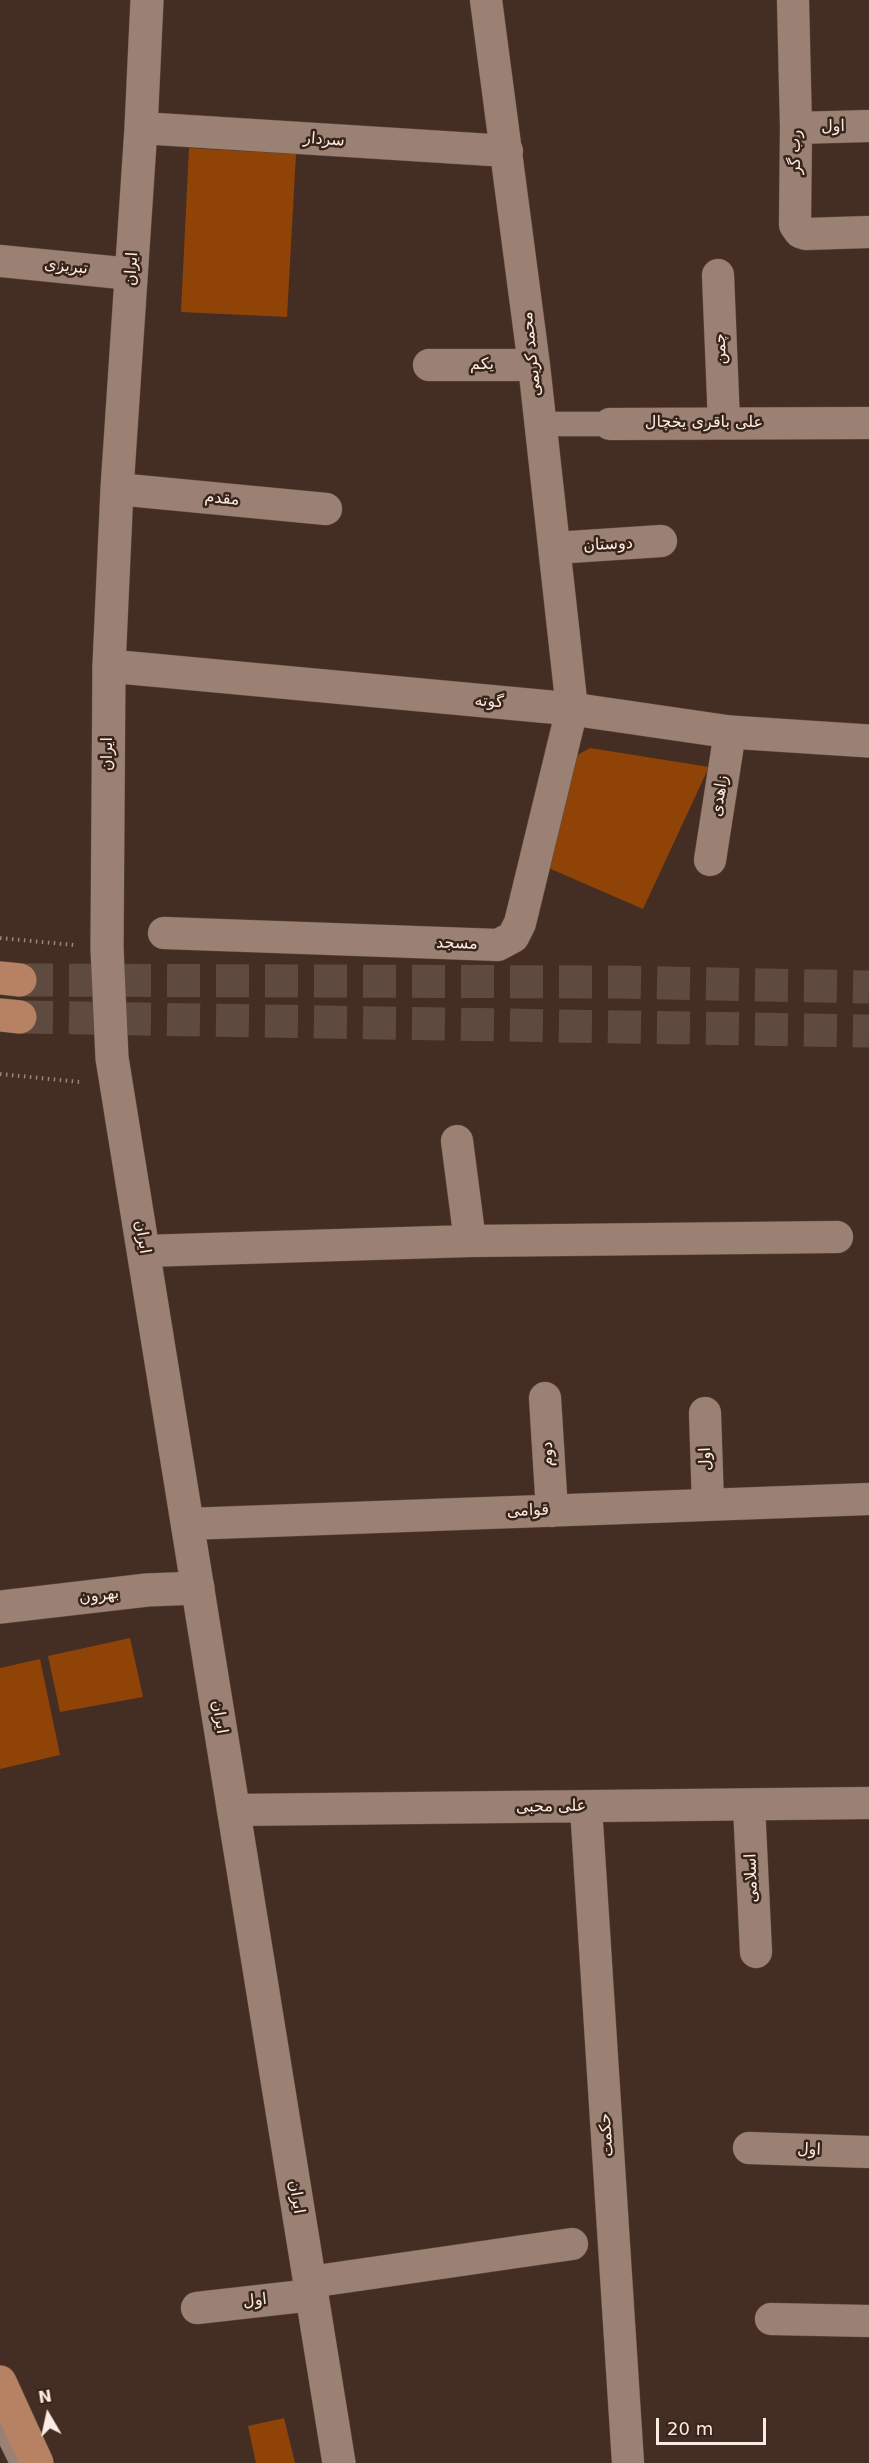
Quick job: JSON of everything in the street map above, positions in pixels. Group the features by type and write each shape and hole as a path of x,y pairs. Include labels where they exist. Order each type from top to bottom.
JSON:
{"main road":[{"name":"ایران","path":"147,0 141,128 117,489 109,666 107,948 112,1058 339,2463"},
{"name":"گوته","path":"109,666 572,709 730,732 869,741"},
{"name":"بهرون","path":"0,1607 147,1590 198,1588"},
{"path":"0,2382 38,2463"}],"street":[{"name":"محمد کریمی","path":"486,0 534,365 572,709"},
{"name":"رب گر","path":"793,0 796,128 795,225 800,232 869,232"},
{"name":"اول","path":"796,128 869,126"},
{"name":"سردار","path":"141,128 507,151"},
{"name":"تبریزی","path":"0,261 131,274"},
{"name":"چمن","path":"718,275 724,423"},
{"name":"یکم","path":"429,365 534,365"},
{"name":"علی باقری یخچال","path":"540,424 869,423"},
{"name":"مقدم","path":"117,489 326,509"},
{"name":"دوستان","path":"555,548 661,541"},
{"name":"مسجد","path":"164,933 498,945 513,937 520,923 572,709"},
{"name":"زاهدی","path":"710,860 730,732"},
{"path":"458,1140 470,1242"},
{"path":"144,1251 470,1242 837,1237"},
{"name":"دوم","path":"545,1398 552,1510"},
{"name":"اول","path":"705,1413 708,1505"},
{"name":"قوامی","path":"187,1524 869,1499"},
{"name":"علی محبی","path":"233,1810 869,1803"},
{"name":"اسلامی","path":"749,1805 756,1952"},
{"name":"حکمت","path":"586,1807 628,2463"},
{"name":"اول","path":"749,2148 869,2152"},
{"name":"اول","path":"197,2308 572,2244"},
{"path":"771,2319 869,2321"}],"lane":[{"path":"0,2428 17,2463"}],"path":[{"path":"0,938 107,948"},
{"path":"0,1074 116,1085"}],"building":[{"path":"189,148 296,154 287,317 181,312"},
{"path":"590,748 709,767 643,909 544,866 565,762"},
{"path":"130,1638 143,1697 60,1712 48,1656"},
{"path":"40,1659 60,1755 0,1769 0,1668"},
{"path":"284,2418 295,2463 256,2463 248,2426"}],"tunnel":[{"path":"20,980 619,982 869,987"},
{"path":"20,1017 869,1031"}]}
